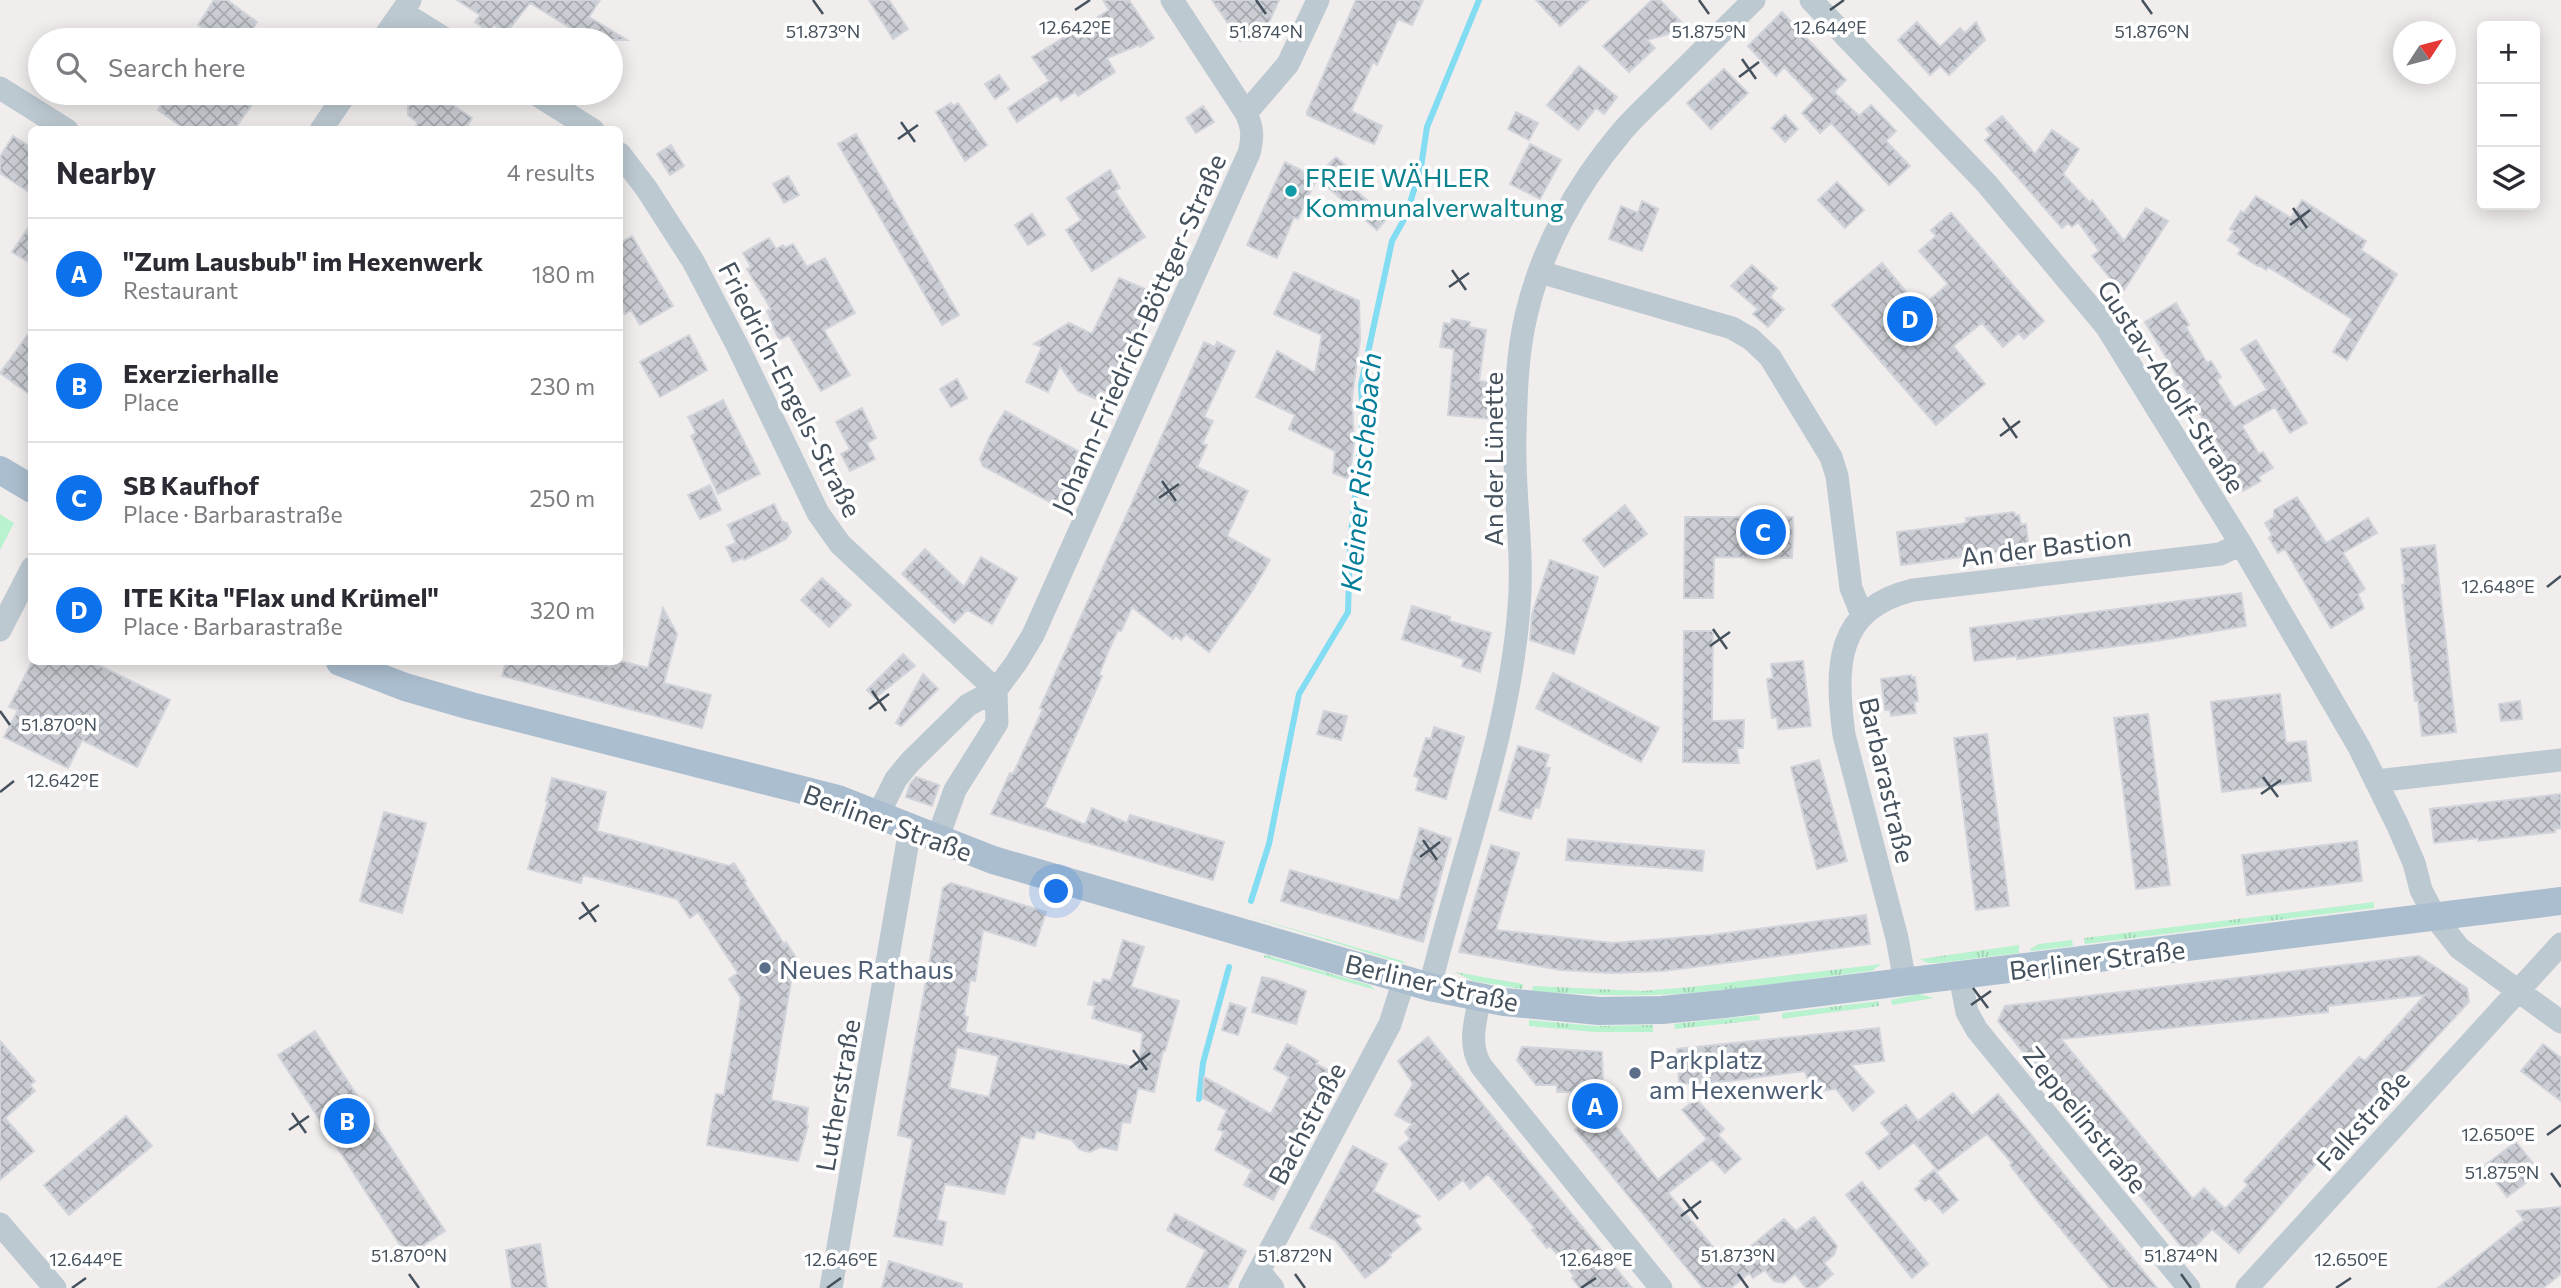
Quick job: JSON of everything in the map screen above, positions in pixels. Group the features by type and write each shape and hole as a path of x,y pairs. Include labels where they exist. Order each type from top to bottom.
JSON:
{"main road":[{"path":"0,470 28,487"},
{"name":"Berliner Straße","path":"347,665 446,699 850,803 937,840 993,860 1417,984 1480,998 1585,1010 1662,1010 1960,976 2561,901"}],"street":[{"path":"1172,0 1247,113 1288,64 1318,0"},
{"name":"An der Lünette","path":"1417,984 1498,736 1509,676 1519,608 1520,552 1515,438 1517,378 1526,316 1540,272 1553,237 1587,178 1620,133 1754,0"},
{"name":"Gustav-Adolf-Straße","path":"1811,0 1987,184 2106,326 2241,544 2359,747 2414,863 2421,890 2435,917 2459,948 2561,1022"},
{"path":"390,28 406,6 433,28"},
{"path":"0,88 61,126"},
{"path":"324,126 338,105"},
{"path":"553,105 587,126"},
{"name":"Johann-Friedrich-Böttger-Straße","path":"878,815 896,779 910,762 968,705 996,690 1016,663 1042,615 1249,153 1253,139 1252,125 1247,113"},
{"name":"Friedrich-Engels-Straße","path":"623,158 646,188 693,261 818,513 840,544 996,690"},
{"path":"1540,272 1732,328 1752,339 1770,357 1831,457 1837,476 1851,588 1862,615"},
{"name":"An der Bastion","path":"1862,615 1892,595 1913,590 2220,554 2241,544"},
{"path":"0,630 28,576"},
{"name":"Barbarastraße","path":"1862,615 1850,632 1844,650 1840,673 1841,713 1844,735 1897,938 1905,982"},
{"path":"937,840 955,790 997,723 996,690"},
{"path":"2376,781 2561,760"},
{"name":"Lutherstraße","path":"831,1288 879,1023 910,829"},
{"name":"Falkstraße","path":"2247,1288 2561,944"},
{"name":"Zeppelinstraße","path":"1960,976 1967,1012 1978,1030 2189,1288"},
{"name":"Bachstraße","path":"1261,1282 1390,1024 1417,984"},
{"path":"1480,998 1473,1036 1475,1052 1481,1066 1661,1288"},
{"path":"0,1224 55,1288"}],"green space":[{"path":"0,514 14,523 0,550"},
{"path":"2374,902 2374,908 2085,944 2084,938"},
{"path":"1242,914 1406,962 1407,962 1401,963"},
{"path":"2072,940 2073,946 2030,949 2039,944"},
{"path":"2019,945 2019,953 1938,963 1928,963 1920,959"},
{"path":"1266,955 1370,985 1375,990 1263,957"},
{"path":"1882,964 1871,971 1706,992 1621,995 1532,991 1533,986 1642,991"},
{"path":"1455,972 1523,984 1522,989 1473,981"},
{"path":"1919,994 1934,998 1892,1005 1891,1000"},
{"path":"1879,1001 1879,1006 1782,1019 1782,1013"},
{"path":"1759,1015 1760,1020 1675,1029 1674,1024"},
{"path":"1529,1020 1595,1026 1653,1025 1653,1032 1595,1032 1529,1026"}],"building":[{"path":"214,0 227,0 257,22 253,28 203,28 198,25"},
{"path":"457,0 600,0 589,17 607,28 571,28 530,3 510,28 498,28 494,25 492,28 483,28 475,22 480,15"},
{"path":"869,0 889,0 908,29 893,39"},
{"path":"1103,0 1129,0 1154,38 1140,47 1139,45 1107,58 1115,72 1078,96 1075,92 1061,101 1057,95 1017,122 1008,108 1049,81 1032,57 1109,10"},
{"path":"1212,0 1279,0 1261,40 1240,41"},
{"path":"1356,0 1423,0 1412,25 1398,19 1377,65 1373,62 1351,111 1382,126 1374,144 1307,115"},
{"path":"1536,0 1589,0 1560,26"},
{"path":"1652,0 1660,0 1683,24 1675,32 1647,40 1655,48 1629,72 1603,46"},
{"path":"1782,12 1846,80 1834,92 1859,116 1871,105 1896,131 1886,141 1910,166 1889,185 1831,123 1820,133 1802,113 1815,99 1784,67 1776,76 1748,46"},
{"path":"1917,22 1940,47 1960,28 1965,33 1976,22 1985,40 1949,75 1940,66 1930,75 1898,40"},
{"path":"1579,66 1617,97 1604,114 1596,108 1578,130 1547,105"},
{"path":"1724,69 1748,93 1711,129 1687,103"},
{"path":"999,75 1009,89 995,99 985,84"},
{"path":"951,103 953,106 958,103 987,145 965,161 936,112"},
{"path":"161,105 252,105 237,126 180,126 158,110"},
{"path":"408,105 453,105 472,118 467,126 416,126 418,123 408,115"},
{"path":"1203,106 1214,122 1196,133 1186,118"},
{"path":"1516,112 1538,123 1529,140 1508,129"},
{"path":"1785,115 1798,129 1785,142 1772,128"},
{"path":"2002,116 2035,154 2052,130 2079,149 2063,174 2090,203 2092,200 2124,241 2146,208 2168,221 2124,290 2092,256 2099,251 2078,222 2072,227 2068,223 2062,228 1985,140 1991,135 1986,129"},
{"path":"856,134 959,315 942,325 838,144"},
{"path":"13,136 28,145 28,191 0,173 0,157"},
{"path":"1530,144 1561,160 1540,199 1510,184"},
{"path":"671,145 684,166 670,175 657,154"},
{"path":"1336,157 1351,170 1343,179 1387,218 1377,230 1317,178 1298,219 1294,217 1277,258 1247,245 1285,162 1315,177"},
{"path":"1110,170 1120,188 1115,191 1145,237 1092,271 1066,230 1081,220 1067,198"},
{"path":"788,176 799,195 784,203 773,184"},
{"path":"1837,182 1864,210 1845,228 1818,200"},
{"path":"2256,196 2291,218 2302,200 2366,241 2361,250 2397,274 2347,360 2333,352 2352,319 2268,267 2266,270 2238,254 2241,249 2228,240 2234,231 2230,229 2241,211 2244,213"},
{"path":"1642,201 1658,209 1642,251 1609,239 1621,206 1638,213"},
{"path":"1951,213 2044,321 2024,339 2019,333 2003,347 1982,323 1953,346 1985,384 1936,425 1832,305 1882,263 1920,308 1948,284 1919,251 1936,236 1931,230"},
{"path":"1032,214 1045,235 1028,245 1015,225"},
{"path":"28,228 28,262 12,252"},
{"path":"632,236 673,306 640,325 631,310 625,314 623,310 623,241"},
{"path":"769,238 776,249 793,244 807,267 825,258 855,313 824,330 850,375 821,391 789,335 779,340 767,311 771,309 747,269 751,267 743,253"},
{"path":"1752,265 1777,288 1770,297 1784,309 1768,327 1753,314 1758,309 1731,286"},
{"path":"1294,272 1359,301 1360,340 1352,397 1354,442 1349,479 1333,473 1335,451 1289,429 1295,415 1256,397 1277,351 1315,373 1322,335 1274,314"},
{"path":"1119,278 1156,297 1112,396 1100,390 1096,399 1078,391 1060,366 1048,392 1026,382 1042,347 1034,344 1069,323 1092,334"},
{"path":"2176,303 2189,325 2186,327 2207,363 2211,361 2221,377 2217,380 2234,408 2267,390 2241,349 2256,340 2307,423 2290,433 2275,407 2242,426 2259,454 2263,452 2273,468 2258,477 2261,481 2243,491 2225,461 2227,459 2145,322"},
{"path":"1452,319 1470,322 1469,327 1486,330 1479,381 1495,383 1492,419 1448,415 1454,349 1440,347 1444,323 1451,324"},
{"path":"28,334 28,393 0,373"},
{"path":"689,335 707,370 660,397 640,362"},
{"path":"1204,342 1215,347 1217,342 1235,351 1204,417 1213,421 1202,444 1207,445 1197,467 1248,491 1227,536 1270,560 1253,590 1209,652 1186,634 1181,640 1175,635 1173,639 1132,607 1108,652 1099,675 1102,676 1044,807 1085,825 1092,808 1127,823 1130,815 1224,842 1213,880 991,814 1043,709 1040,708"},
{"path":"957,379 967,398 951,407 940,389"},
{"path":"723,400 760,474 718,494 691,436 696,433 688,417"},
{"path":"862,408 876,438 867,443 875,459 850,471 841,454 850,449 836,422"},
{"path":"1005,411 1085,455 1057,506 983,466 980,459"},
{"path":"710,485 721,510 700,519 688,495"},
{"path":"2297,497 2326,543 2368,518 2377,533 2343,553 2365,589 2358,594 2364,608 2331,628 2285,549 2278,553 2269,538 2272,535 2265,523 2274,517 2274,510"},
{"path":"774,504 791,532 786,539 744,560 743,558 733,562 726,547 736,543 728,525"},
{"path":"1625,505 1647,534 1604,567 1583,540"},
{"path":"2014,512 2015,516 2019,515 2021,525 2026,524 2028,543 2023,543 2025,563 2018,564 2009,551 1981,555 1974,564 1968,556 1901,565 1897,532 1962,524 1967,522 1966,518"},
{"path":"1685,517 1793,517 1792,558 1714,557 1713,598 1684,598"},
{"path":"2435,545 2456,732 2422,736 2418,701 2415,701 2402,585 2405,584 2401,549"},
{"path":"925,549 964,587 981,557 1017,578 992,624 967,610 954,623 902,574"},
{"path":"1550,560 1598,577 1574,654 1530,640 1532,614"},
{"path":"822,578 851,605 829,627 801,600"},
{"path":"2241,593 2246,626 2150,642 2017,659 2017,656 1974,661 1970,628"},
{"path":"1412,606 1450,617 1449,621 1491,633 1480,672 1462,666 1464,659 1402,639"},
{"path":"663,608 677,634 664,683 711,695 702,728 502,676 505,665 611,667 623,665 624,662 648,668"},
{"path":"1684,631 1713,631 1712,721 1744,720 1743,748 1737,748 1739,763 1683,762"},
{"path":"903,654 915,666 875,698 867,690"},
{"path":"1803,661 1811,726 1778,729 1777,717 1772,718 1767,679 1773,678 1771,664"},
{"path":"30,665 98,665 170,700 137,767 82,740 68,768 4,737 18,710 9,707"},
{"path":"1553,673 1659,728 1641,762 1536,708"},
{"path":"923,674 938,689 901,726 896,723"},
{"path":"1911,675 1912,678 1915,677 1918,701 1914,702 1916,713 1891,716 1890,710 1885,710 1881,679"},
{"path":"2280,694 2286,743 2306,741 2311,781 2222,792 2211,702"},
{"path":"2520,701 2522,719 2501,721 2499,704"},
{"path":"1324,711 1347,716 1341,740 1317,734"},
{"path":"2148,714 2170,885 2136,889 2114,718"},
{"path":"1434,727 1464,737 1446,799 1416,790 1419,778 1414,776 1426,738 1431,739"},
{"path":"1987,734 2009,906 1976,910 1954,738"},
{"path":"1518,746 1549,755 1545,767 1550,768 1539,808 1535,807 1531,819 1499,810"},
{"path":"1819,760 1847,861 1817,869 1791,767"},
{"path":"916,777 939,785 932,806 906,797 910,784"},
{"name":"Neues Rathaus","path":"552,778 606,792 597,831 729,866 734,863 784,944 786,942 798,961 794,964 771,1100 808,1108 808,1126 798,1161 707,1145 716,1094 724,1095 741,998 729,979 738,973 698,912 690,918 677,899 583,875 581,883 528,869"},
{"path":"2561,794 2561,828 2555,829 2555,832 2434,843 2430,809"},
{"path":"384,812 426,823 402,913 360,901"},
{"path":"1420,828 1451,839 1423,942 1281,901 1290,870 1399,901"},
{"path":"1568,839 1704,851 1702,871 1566,860"},
{"path":"2357,841 2362,881 2247,895 2242,855"},
{"path":"1491,845 1519,853 1496,930 1613,943 1711,935 1866,915 1870,944 1663,971 1612,973 1561,970 1459,952"},
{"path":"951,883 1046,912 1035,946 983,930 975,981 970,980 964,1016 968,1017 965,1032 1138,1068 1143,1033 1092,1018 1095,1006 1088,1004 1094,982 1101,984 1103,979 1111,981 1123,940 1144,947 1131,987 1179,1001 1163,1051 1154,1092 1138,1088 1130,1123 1122,1122 1117,1150 1100,1147 1090,1152 1085,1151 1079,1149 1072,1140 1036,1131 1034,1139 1021,1136 1004,1194 945,1184 937,1220 946,1222 942,1245 894,1236 913,1139 898,1135 943,888","holes":["957,1047 999,1056 989,1097 949,1088"]},
{"path":"2419,956 2467,988 2469,1002 2389,1088 2385,1084 2239,1253 2212,1229 2188,1255 1998,1021 2005,1006","holes":["2425,995 2365,1061 2359,1057 2244,1181 2248,1185 2225,1209 2204,1188 2193,1199 2061,1039 2328,1012 2328,1006"]},
{"path":"1262,977 1306,991 1296,1024 1252,1012"},
{"path":"1230,1003 1246,1008 1238,1035 1222,1030"},
{"path":"1879,1028 1884,1061 1851,1065 1874,1092 1853,1111 1836,1089 1819,1091 1817,1077 1807,1078 1805,1071 1729,1081 1679,1084 1677,1049"},
{"path":"315,1031 445,1231 407,1256 278,1055"},
{"path":"1428,1037 1632,1288 1580,1288 1550,1246 1547,1248 1532,1230 1535,1228 1488,1174 1470,1189 1463,1180 1439,1200 1399,1148 1410,1139 1405,1132 1412,1124 1395,1115 1413,1084 1398,1061"},
{"path":"0,1041 35,1081 30,1085 35,1091 5,1118 34,1151 0,1180"},
{"path":"1287,1044 1334,1073 1322,1095 1326,1097 1273,1200 1244,1185 1252,1170 1215,1150 1224,1132 1218,1129 1227,1110 1203,1098 1204,1077 1271,1114 1289,1077 1274,1069"},
{"path":"2543,1044 2561,1058 2561,1101 2521,1071"},
{"path":"1522,1047 1602,1052 1603,1089 1616,1126 1658,1180 1707,1139 1682,1110 1696,1099 1724,1129 1718,1135 1741,1159 1725,1173 1712,1159 1668,1193 1728,1265 1784,1219 1796,1231 1814,1217 1837,1246 1834,1255 1824,1263 1833,1274 1817,1288 1806,1288 1795,1274 1784,1283 1774,1281 1765,1270 1753,1278 1749,1273 1731,1288 1703,1288 1575,1130 1588,1119 1576,1092 1557,1092 1557,1085 1536,1085 1517,1060"},
{"path":"1953,1093 1972,1116 1998,1094 2157,1288 2110,1288 2040,1204 2010,1165 2012,1163 1987,1134 1938,1171 1914,1142 1879,1169 1866,1153 1890,1134 1881,1123 1906,1105 1918,1121"},
{"path":"126,1116 152,1146 69,1215 44,1185"},
{"path":"2516,1142 2540,1172 2507,1197 2484,1166"},
{"path":"1353,1146 1387,1164 1373,1191 1420,1216 1414,1220 1421,1229 1365,1278 1335,1240 1310,1228"},
{"path":"1934,1170 1958,1200 1943,1213 1930,1198 1925,1201 1915,1189 1922,1183 1920,1181"},
{"path":"1862,1182 1928,1264 1912,1278 1846,1195"},
{"path":"2561,1207 2561,1274 2543,1288 2438,1288 2524,1220 2517,1211"},
{"path":"1175,1214 1246,1251 1227,1288 1186,1288 1206,1250 1167,1230"},
{"path":"540,1244 547,1288 512,1288 506,1250"},
{"path":"889,1261 962,1284 962,1288 882,1288"}],"waterway":[{"name":"Kleiner Rischebach","path":"1251,901 1269,844 1299,694 1348,612 1350,544 1363,417 1361,385 1392,241 1406,216 1421,167 1427,127 1479,0"},
{"name":"Kleiner Rischebach","path":"1199,1099 1203,1063 1229,967"}],"place":[{"name":"FREIE WÄHLER Kommunalverwaltung","path":"1291,191"},
{"name":"ITE Kita \"Flax und Krümel\"","path":"1910,319"},
{"name":"SB Kaufhof","path":"1763,532"},
{"name":"Neues Rathaus","path":"765,968"},
{"name":"Parkplatz am Hexenwerk","path":"1635,1073"},
{"name":"\"Zum Lausbub\" im Hexenwerk","path":"1595,1106"},
{"name":"Exerzierhalle","path":"347,1121"}]}
